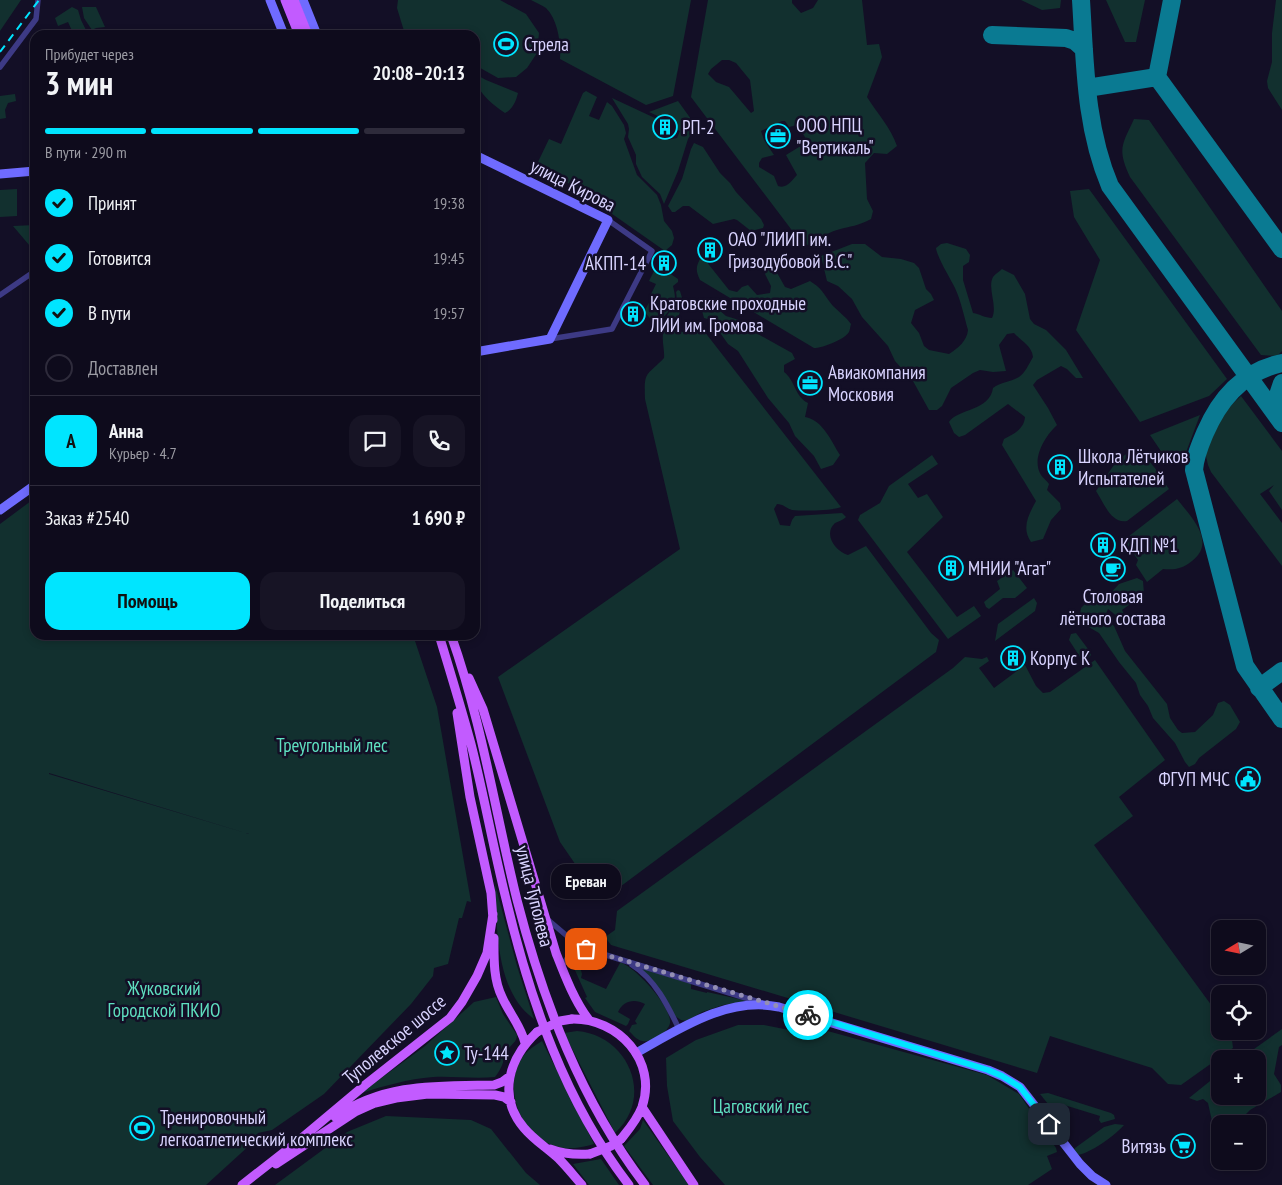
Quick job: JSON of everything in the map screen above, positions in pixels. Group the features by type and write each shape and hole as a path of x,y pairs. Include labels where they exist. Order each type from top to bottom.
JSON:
{"main road":[{"path":"285,0 297,30"},
{"path":"294,0 306,30"},
{"name":"улица Туполева","path":"441,640 471,744 517,943 546,1035 572,1094 594,1135 629,1185"},
{"name":"улица Туполева","path":"453,640 483,743 517,898 540,978 569,1056 584,1087 629,1164 645,1185"},
{"name":"улица Туполева","path":"457,653 483,709 544,916 561,967 579,1005 589,1020"},
{"name":"улица Туполева","path":"452,677 470,796 491,893 493,914"},
{"path":"493,914 497,984 501,996 523,1034 525,1043"},
{"name":"Туполевское шоссе","path":"243,1185 450,1018 477,976 487,953 493,914"},
{"path":"543,1146 558,1152 574,1155 590,1154 611,1146 621,1139 634,1124 642,1107 645,1085 642,1068 636,1053 623,1037 613,1029 589,1020 572,1019 548,1025 525,1043 513,1064 510,1076 511,1102 515,1115 522,1127 532,1137 543,1146 559,1159 582,1185"},
{"name":"Туполевское шоссе","path":"297,1142 352,1105 376,1095 402,1088 494,1085 510,1076"},
{"name":"Туполевское шоссе","path":"243,1185 355,1112 375,1103 428,1094 496,1096 504,1097 511,1102"},
{"path":"642,1107 694,1185"}],"street":[{"path":"0,67 36,19 38,0"},
{"path":"270,0 282,30"},
{"path":"303,0 315,30"},
{"name":"улица Кирова","path":"480,157 608,220 652,251 612,329 550,339"},
{"path":"0,174 30,171"},
{"path":"480,351 550,339 608,220"},
{"path":"0,295 30,274"},
{"path":"0,510 30,489"},
{"path":"544,916 582,948 988,1070 1002,1076 1020,1087 1080,1164 1092,1176 1106,1185"},
{"path":"561,967 572,952 582,948"},
{"path":"626,961 643,973 657,989 679,1029"},
{"path":"636,1053 679,1029 716,1012 750,1004 766,1004"}],"green space":[{"path":"0,0 21,0 0,31"},
{"name":"Стрела","path":"398,0 500,0 526,14 539,33 537,53 527,68 516,77 498,78 480,68 480,30 404,30 397,8"},
{"path":"531,0 691,0 673,96 646,105 560,59 560,46 556,25 546,8"},
{"path":"708,0 792,0 792,3 801,13 813,8 818,0 862,0 867,45 879,44 882,57 867,97 888,127 897,146 887,154 874,153 865,163 867,199 873,211 871,219 854,226 833,231 812,247 800,241 691,97","holes":["722,60 736,63 750,80 754,111 751,113 729,87 716,82 708,74","785,121 789,127 797,125 805,137 804,144 786,155 797,175 789,184 781,187 778,186 774,176 759,167 759,163 762,158 774,155 764,140 761,131"]},
{"path":"1021,0 1061,0 1060,8 1042,10"},
{"path":"1106,0 1145,0 1136,42 1125,42"},
{"path":"1276,0 1282,0 1282,110 1268,88 1267,81 1272,62 1272,33"},
{"path":"72,7 78,10 86,30 72,30 68,22 58,26 55,18"},
{"path":"82,7 96,7 105,27 92,30 84,18"},
{"path":"480,77 518,93 512,107 505,113 495,106 481,91"},
{"path":"586,91 597,97 589,116 599,120 607,102 612,106 624,125 626,133 624,139 637,175 657,195 664,221 672,231 674,238 672,245 665,251 538,162 549,139 561,144 583,93"},
{"path":"15,94 16,101 8,103 5,110 6,118 0,119 0,96"},
{"path":"612,98 657,119 655,127 668,134 667,140 677,138 680,131 675,128 673,123 649,112 678,101 696,126 688,139 678,171 664,204 660,194 642,177 636,164 636,155 628,137 628,124"},
{"path":"1134,119 1149,120 1282,311 1282,351 1277,356 1261,355 1130,177 1122,153 1126,135"},
{"path":"694,143 703,147 720,173 761,219 764,225 763,228 751,231 734,219 713,224 689,206 683,206 672,212 668,206 682,179"},
{"path":"17,189 17,216 0,217 0,190"},
{"path":"1089,189 1227,379 1209,396 1140,422 1076,330 1100,260 1074,217 1070,191"},
{"path":"30,225 30,246 13,226"},
{"path":"947,243 966,249 970,255 969,262 963,266 963,280 973,313 992,318 994,308 991,281 993,277 1002,269 1014,275 1025,294 1030,319 1034,324 1046,330 1066,350 1083,378 1076,378 1061,366 1037,380 1033,385 1057,425 1044,441 1038,462 1038,469 1041,475 1049,484 1047,490 1060,503 1061,509 1051,520 1043,539 1031,542 1028,537 1027,521 1036,501 1002,445 1004,439 1021,428 1025,417 1008,404 965,435 959,437 954,433 949,422 959,414 986,401 991,396 993,388 999,384 1016,379 1021,375 1033,357 1028,347 1014,333 1007,334 999,345 1006,371 980,370 973,373 951,388 942,406 937,410 929,410 913,381 895,361 888,346 862,317 852,299 838,286 827,281 821,256 852,244 865,244 882,257 901,259 914,263 919,268 926,289 934,300 915,310 911,323 919,333 924,346 929,350 949,354 964,341 968,330 961,303 936,248 941,244"},
{"path":"702,256 729,290 737,292 742,287 748,285 757,295 770,293 771,286 765,274 769,269 776,271 785,287 791,289 810,281 821,290 833,306 851,324 849,332 843,338 833,343 814,348 700,280 697,268"},
{"path":"657,265 678,279 678,282 673,286 675,298 667,314 660,320 653,321 644,312 656,284 649,281"},
{"path":"678,290 683,301 679,315 671,320 664,321 675,304 676,292"},
{"path":"703,301 710,302 726,316 739,320 756,333 792,353 795,359 784,365 784,372 791,379 800,397 808,403 805,417 817,422 822,427 840,455 833,465 821,469 814,456 795,436 789,423 768,398 738,351 728,344 711,320 704,318 701,307"},
{"path":"665,328 683,332 704,331 841,507 810,511 792,510 777,504 774,509 780,525 790,526 795,516 842,513 846,517 835,523 830,532 830,537 835,546 848,555 866,546 931,633 939,640 936,652 605,898 598,897 594,899 589,894 592,891 591,887 560,842 498,677 680,549 645,399 647,375 664,358 663,339"},
{"path":"1241,396 1282,451 1282,510 1269,491 1274,485 1260,494 1282,523 1282,566 1211,472 1208,465 1205,452 1216,426 1227,409"},
{"path":"1200,415 1185,455 1175,461 1165,457 1150,435"},
{"path":"1130,452 1148,461 1169,489 1127,521 1121,521 1108,512 1096,491 1118,459"},
{"path":"932,455 938,464 908,484 918,498 927,494 943,517 907,552 957,617 974,606 981,616 948,639 858,520 860,515 880,503 889,486"},
{"path":"1177,499 1199,530 1202,546 1199,554 1185,566 1163,569 1147,582 1136,565 1138,560 1124,540"},
{"path":"30,502 30,640 415,640 437,707 471,902 467,901 462,918 459,918 448,964 434,968 433,976 411,1004 324,1094 272,1130 258,1133 251,1144 206,1185 0,1185 0,524","holes":["49,773 249,834 49,774"]},
{"path":"1013,570 1027,588 1015,598 1003,598 989,609 986,607 984,602 1000,589 997,581"},
{"path":"1137,578 1143,581 1144,594 1122,610 1125,616 1118,617 1108,609 1105,616 1114,626 1125,651 1167,704 1170,718 1178,730 1182,733 1195,732 1213,715 1218,703 1224,701 1230,705 1240,722 1236,729 1189,767 1175,743 1153,718 1148,706 1140,695 1136,683 1099,633 1087,626 1080,615 1081,608 1085,604 1105,599 1119,584"},
{"path":"1034,598 1037,603 1035,611 995,641 998,624"},
{"path":"1076,633 1091,653 1087,659 1080,657 1069,640 1071,634"},
{"path":"965,657 982,659 987,657 989,661 979,668 994,688 1025,665 1036,686 1043,693 1050,692 1095,660 1165,760 1119,797 1133,816 1094,845 1211,1005 1211,1040 1232,1040 1233,1048 1230,1050 1211,1050 1211,1064 1181,1085 1168,1084 1152,1068 1050,1036 1037,1073 611,945 605,937 615,930 617,911 953,668"},
{"path":"495,884 517,966 534,1019 521,1007 505,975 498,938"},
{"path":"620,963 628,966 644,980 659,998 669,1016 669,1027 663,1034 654,1039 640,1040 629,1031 632,1025 637,1024 635,1021 645,1004 633,1001 626,1003 620,1008 618,1012 630,1019 626,1026 595,1012 585,998 587,997 574,968 580,967 581,978 606,989"},
{"path":"639,967 691,984 691,989 748,1001 723,1005 702,1012 687,1021 681,1020 675,1016"},
{"path":"496,997 503,1014 517,1035 495,1077 424,1078 396,1083 361,1093 425,1046 474,1002"},
{"name":"Цаговский лес","path":"738,1025 764,1025 809,1034 824,1030 987,1075 1019,1094 1056,1148 1057,1152 1047,1156 1052,1169 1028,1185 725,1185 700,1157 673,1121 667,1086 666,1058 696,1040"},
{"path":"1282,1029 1282,1045 1279,1047 1274,1074 1281,1085 1281,1092 1266,1101 1266,1050 1253,1050"},
{"path":"577,1031 595,1035 610,1044 622,1056 630,1070 634,1086 633,1102 627,1118 615,1133 564,1033"},
{"path":"542,1041 594,1144 579,1148 564,1148 549,1144 537,1136 519,1112 515,1098 514,1083 517,1068 524,1055"},
{"path":"1211,1080 1211,1105 1259,1105 1245,1115 1211,1115 1211,1117 1208,1103 1203,1099 1197,1101 1189,1098"},
{"path":"1048,1093 1111,1113 1115,1119 1101,1123 1099,1120 1100,1116 1061,1104 1048,1104 1040,1094"},
{"path":"386,1116 471,1120 491,1129 526,1173 540,1185 275,1185 347,1132"},
{"path":"643,1120 689,1185 653,1185 624,1146 640,1129"},
{"path":"1115,1124 1124,1125 1088,1152 1077,1155 1074,1150 1075,1148 1104,1127"},
{"path":"601,1159 619,1185 589,1185 573,1164"}],"taxiway":[{"path":"1081,0 1085,71 1091,118 1095,141 1110,186 1282,423"},
{"path":"1172,0 1157,77 1282,249"},
{"path":"992,35 1066,38 1075,41 1084,49"},
{"path":"1087,88 1157,77"},
{"path":"1282,363 1256,372 1245,379 1226,398 1218,408 1205,433 1194,470 1245,666 1282,719"},
{"path":"1280,420 1276,401 1282,383"},
{"path":"1259,688 1282,671"}],"railway":[{"path":"0,52 39,0"}],"way so far":[{"path":"586,949 808,1015"}],"place":[{"name":"Стрела","path":"506,44"},
{"name":"РП-2","path":"665,127"},
{"name":"ООО НПЦ \"Вертикаль\"","path":"778,136"},
{"name":"ОАО \"ЛИИП им. Гризодубовой В.С.\"","path":"710,250"},
{"name":"АКПП-14","path":"664,263"},
{"name":"Кратовские проходные ЛИИ им. Громова","path":"633,314"},
{"name":"Авиакомпания Московия","path":"810,383"},
{"name":"Школа Лётчиков Испытателей","path":"1060,467"},
{"name":"КДП №1","path":"1103,545"},
{"name":"МНИИ \"Агат\"","path":"951,568"},
{"name":"Столовая лётного состава","path":"1113,569"},
{"name":"Корпус К","path":"1013,658"},
{"name":"ФГУП МЧС","path":"1248,779"},
{"name":"Ереван","path":"586,949"},
{"name":"Ty-144","path":"447,1053"},
{"name":"Тренировочный легкоатлетический комплекс","path":"142,1128"},
{"name":"Витязь","path":"1183,1146"}],"route":[{"path":"808,1015 988,1070 1002,1076 1020,1087 1049,1124"}],"park label":[{"name":"Треугольный лес","path":"332,745"},
{"name":"Жуковский Городской ПКИО","path":"164,999"}]}
